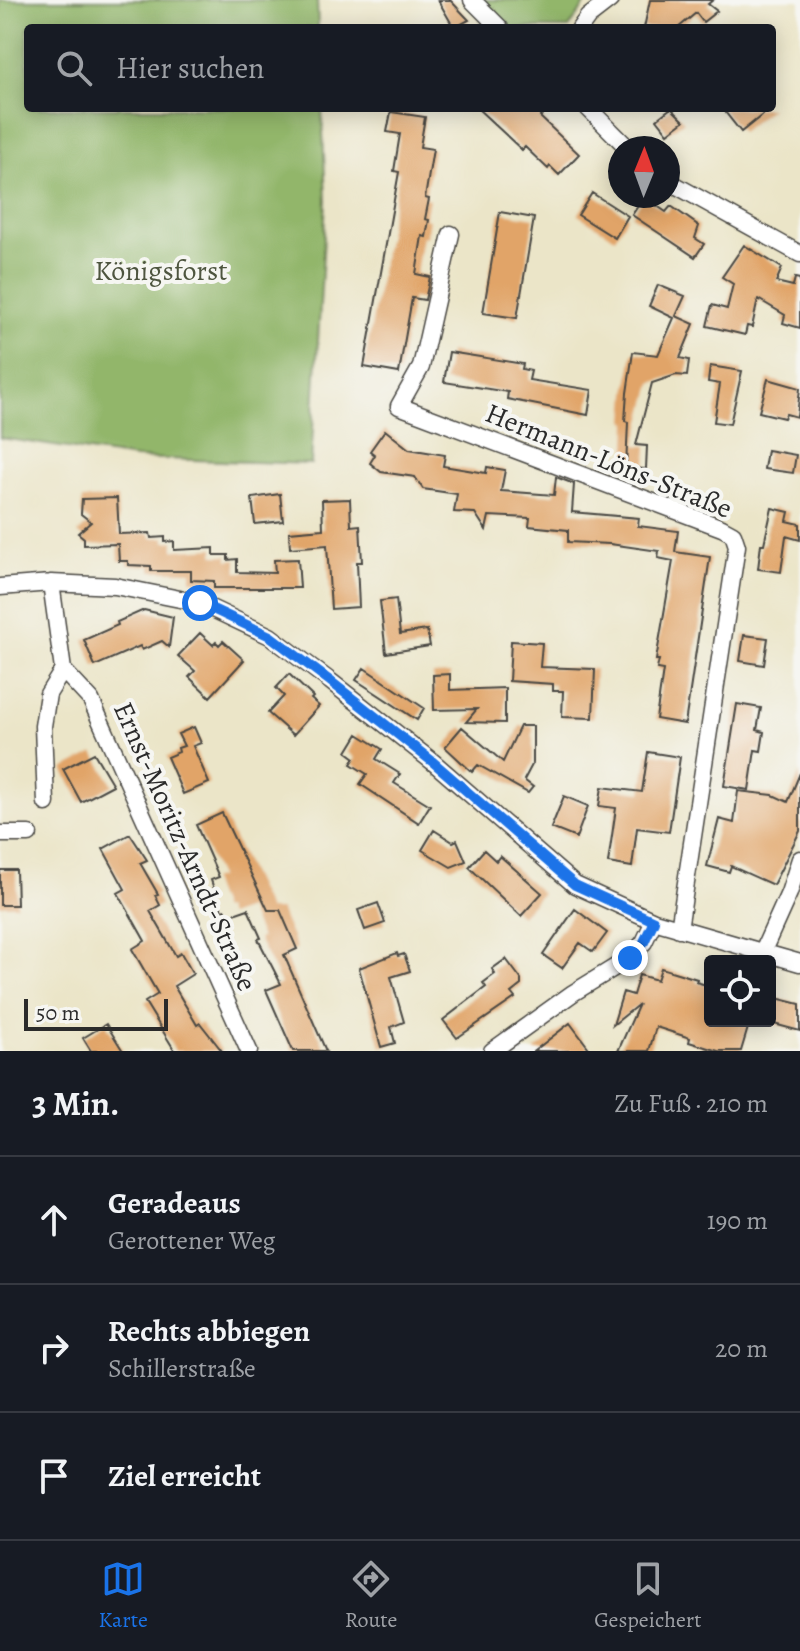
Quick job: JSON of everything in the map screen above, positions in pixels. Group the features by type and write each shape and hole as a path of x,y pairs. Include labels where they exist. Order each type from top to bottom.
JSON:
{"street":[{"path":"472,0 496,24"},
{"path":"583,24 610,0"},
{"path":"592,112 616,136"},
{"path":"680,188 800,254"},
{"name":"Hermann-Löns-Straße","path":"451,234 421,367 399,406 722,528 733,534 737,546 679,929"},
{"path":"46,803 43,726 48,694 63,670 51,583"},
{"path":"0,587 51,583 115,586 200,603 270,636 433,762 575,885 654,921 800,963"},
{"name":"Ernst-Moritz-Arndt-Straße","path":"63,670 91,700 249,1051"},
{"path":"0,834 29,834"},
{"path":"762,953 789,893 800,859"},
{"path":"492,1051 573,993 630,958 644,942 654,921"}],"green space":[{"name":"Königsforst","path":"0,0 317,0 318,24 24,24 24,112 322,112 326,200 311,464 135,458 0,438"},
{"path":"473,0 588,0 572,24 503,24"}],"building":[{"path":"438,0 450,0 469,20 452,24"},
{"path":"650,0 713,0 708,4 717,11 703,22 696,13 683,24 645,24"},
{"path":"391,112 425,117 420,147 433,149 425,198 429,199 425,219 429,220 426,237 422,236 416,274 430,277 425,300 412,298 399,373 364,367 399,172 394,171 400,134 387,132"},
{"path":"481,112 544,112 540,117 579,154 559,175 525,147 522,150"},
{"path":"666,112 675,112 684,121 668,133 657,119"},
{"path":"725,112 766,112 741,132"},
{"path":"592,193 608,203 608,208 615,208 628,216 615,238 578,215"},
{"path":"637,208 660,208 666,212 674,208 699,226 695,238 704,244 695,257 632,215"},
{"path":"500,212 534,218 517,318 483,313"},
{"path":"744,245 782,268 776,282 793,286 795,278 800,279 800,328 783,323 785,315 758,299 752,327 747,326 745,335 707,326 712,305 727,309 733,284 722,277"},
{"path":"658,285 685,296 676,316 694,324 680,358 689,360 687,376 676,375 652,383 636,445 647,446 646,469 626,468 628,422 625,421 633,352 658,355 674,318 649,306"},
{"path":"449,352 523,364 522,369 531,371 529,380 592,390 588,415 507,399 508,392 444,382"},
{"path":"710,366 742,371 730,424 714,422 720,384 708,382"},
{"path":"768,379 800,388 797,417 786,414 784,418 759,412"},
{"path":"385,430 409,449 445,455 443,466 486,473 487,467 505,470 501,491 554,495 556,477 574,484 572,512 639,518 638,526 678,531 675,552 710,557 685,724 656,719 663,670 657,669 659,660 656,660 673,561 658,558 659,551 568,542 568,530 529,526 530,518 489,516 486,530 475,513 454,512 457,494 423,489 415,477 381,472 370,463 375,455 370,451"},
{"path":"767,450 796,455 793,473 764,469"},
{"path":"280,494 283,521 255,524 252,498"},
{"path":"117,498 119,534 150,533 151,538 165,537 165,542 174,541 174,550 214,548 214,555 228,555 228,560 237,559 237,572 275,573 274,560 298,559 300,588 214,588 214,581 191,580 191,571 151,571 151,566 128,565 128,561 119,561 118,544 84,545 84,538 78,533 91,522 81,514 82,499"},
{"path":"350,499 351,526 360,525 362,562 357,562 359,607 331,609 327,545 290,548 289,532 323,529 322,500"},
{"path":"772,508 789,512 787,521 800,524 800,540 786,536 781,572 758,569 761,544 764,544"},
{"path":"396,599 400,634 427,630 430,646 386,653 380,601"},
{"path":"144,610 173,617 169,647 162,641 142,650 140,646 95,666 84,640"},
{"path":"200,633 213,645 223,641 244,660 210,697 189,677 195,671 178,656"},
{"path":"744,635 768,638 764,665 740,661"},
{"path":"511,641 542,643 540,667 595,669 593,718 562,717 563,691 553,691 553,684 509,681"},
{"path":"364,668 424,708 417,720 356,680"},
{"path":"289,674 319,706 293,735 268,713 284,696 276,688"},
{"path":"450,674 450,690 505,688 505,723 466,722 477,709 434,710 433,675"},
{"path":"737,704 761,708 757,730 764,732 761,751 755,750 749,790 724,786"},
{"path":"520,726 533,726 533,763 524,780 533,787 528,793 478,765 472,772 445,747 462,727 503,762"},
{"path":"194,727 201,743 193,746 209,783 183,794 167,757 184,746 178,734"},
{"path":"358,734 382,749 376,759 400,774 394,783 430,805 419,823 360,784 367,774 351,764 355,758 347,752"},
{"path":"648,752 680,757 669,832 637,828 632,867 608,863 616,808 599,806 602,787 642,792"},
{"path":"94,753 113,785 81,802 63,769"},
{"path":"800,773 800,831 773,885 731,866 729,872 707,866 719,819 734,823 738,791 773,795 788,802"},
{"path":"564,796 588,806 576,838 551,828"},
{"path":"222,813 268,910 280,910 297,949 284,955 326,1051 293,1051 266,990 281,984 258,939 261,938 248,909 228,916 225,909 222,910 211,880 219,877 196,825"},
{"path":"434,830 453,842 457,840 466,861 451,867 422,850"},
{"path":"130,834 147,860 140,863 158,894 155,895 160,905 150,911 176,956 181,953 193,974 174,986 197,1025 200,1023 222,1051 175,1051 145,1002 158,994 132,949 145,941 118,893 125,889 103,849"},
{"path":"484,850 496,861 500,856 542,893 521,916 469,867"},
{"path":"0,870 16,870 17,905 0,905"},
{"path":"378,903 385,923 365,930 358,910"},
{"path":"575,909 607,933 593,952 580,943 562,968 543,955"},
{"path":"397,953 398,956 404,954 410,971 391,977 404,1022 391,1027 395,1043 381,1047 359,968"},
{"path":"506,959 521,979 521,985 511,993 515,998 457,1038 443,1020 486,987 483,983 495,974 492,969"},
{"path":"661,968 697,979 696,982 704,984 704,1027 748,1027 741,1051 718,1051 656,1027 649,1051 618,1051 639,1004 613,1025 623,992 633,995 639,975 657,980"},
{"path":"776,998 800,1004 800,1031 776,1025"},
{"path":"570,1023 591,1051 534,1051"},
{"path":"106,1024 123,1051 91,1051 83,1038"}],"route":[{"path":"200,603 270,636 330,681 433,762 575,885 654,921 644,942 630,958"}]}
